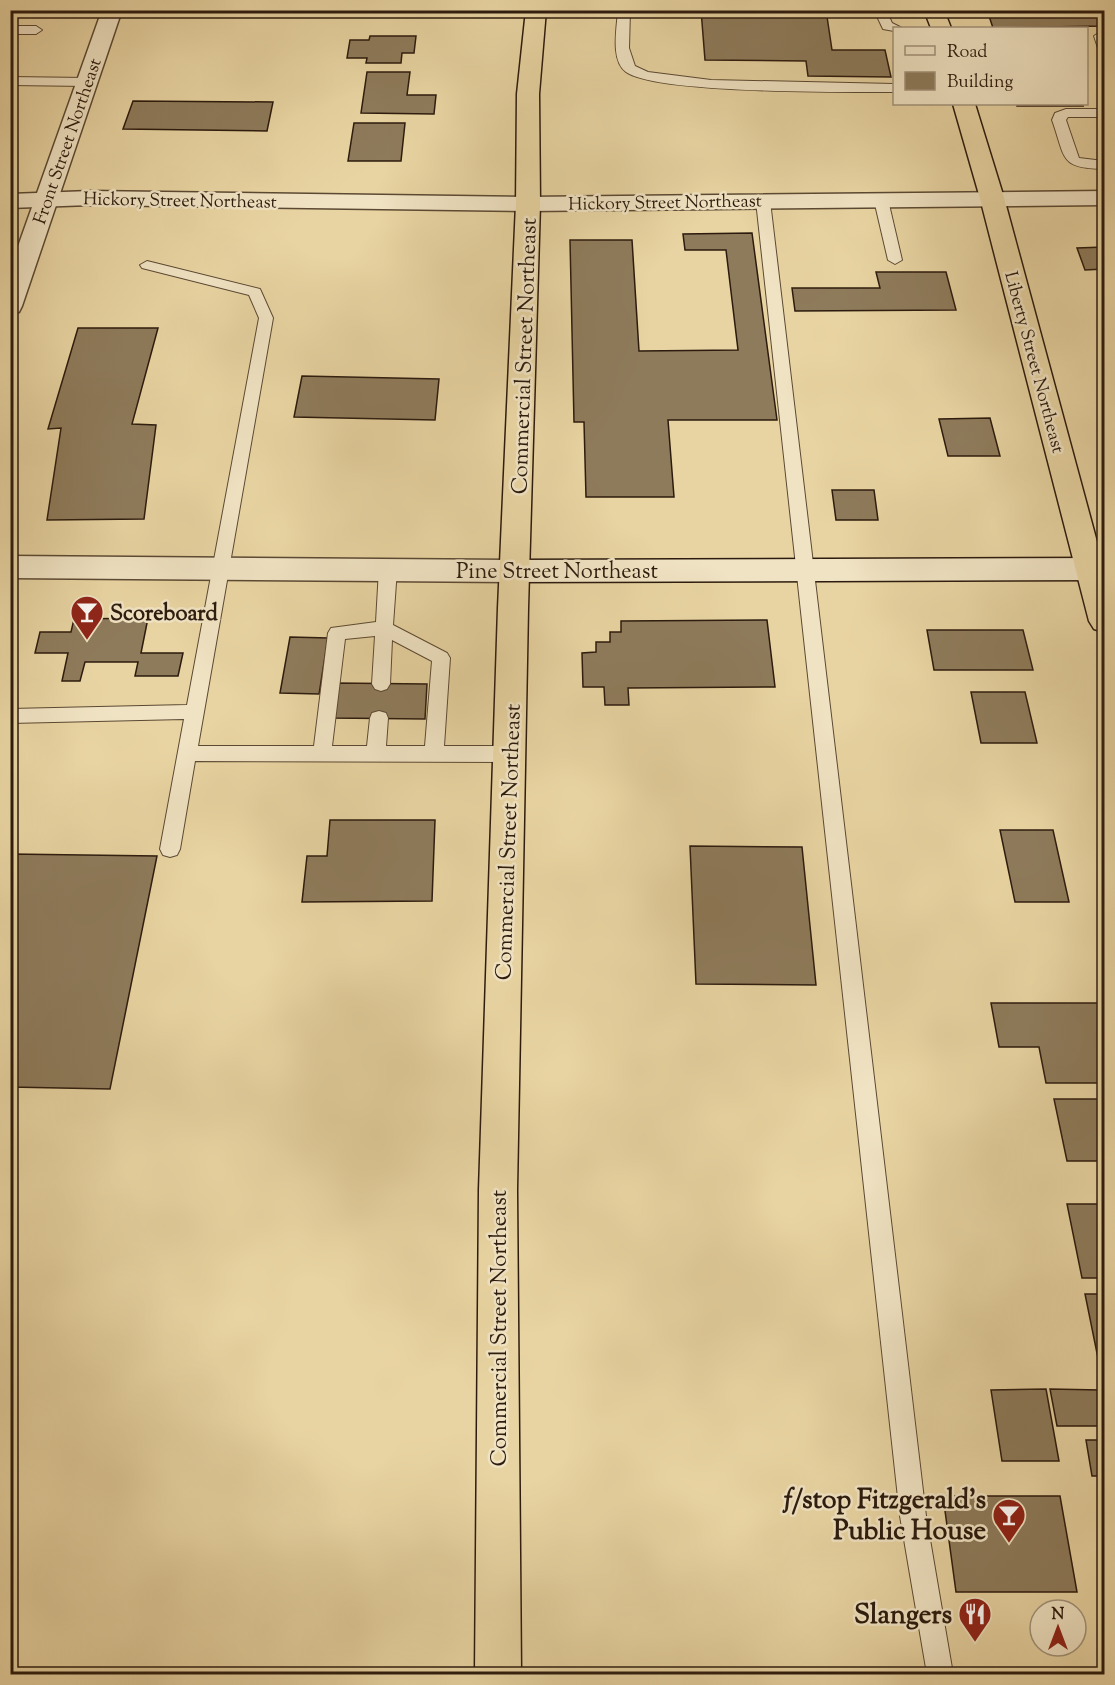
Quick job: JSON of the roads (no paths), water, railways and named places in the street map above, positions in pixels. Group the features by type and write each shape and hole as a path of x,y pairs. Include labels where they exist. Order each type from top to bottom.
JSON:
{"highway":[{"name":"Commercial Street Northeast","path":"498,1674 498,1190 515,571 528,204 528,94 536,10"},
{"path":"934,10 941,27"},
{"name":"Liberty Street Northeast","path":"964,105 1097,569 1104,621"}],"street":[{"name":"Front Street Northeast","path":"10,306 112,10"},
{"name":"Hickory Street Northeast","path":"10,201 90,198 528,204 1104,198"},
{"name":"Pine Street Northeast","path":"10,567 515,571 1097,569"}],"lane":[{"path":"624,10 623,57 631,70 642,77 709,83 893,88"},
{"path":"880,10 886,26 893,27"},
{"path":"10,30 36,30"},
{"path":"10,81 87,82"},
{"path":"1104,113 1066,113 1060,116 1059,120 1073,160 1079,164 1104,165"},
{"path":"880,200 895,260"},
{"path":"763,201 913,1516 940,1674"},
{"path":"147,265 255,292 266,318 253,401 220,567 170,849"},
{"path":"381,684 388,569"},
{"path":"321,754 337,633 384,628 441,658 434,753"},
{"path":"10,716 195,712"},
{"path":"376,754 379,718"},
{"path":"187,754 510,754"}],"place":[{"name":"Scoreboard","path":"87,641"},
{"name":"ƒ/stop Fitzgerald's Public House","path":"1009,1544"},
{"name":"Slangers","path":"975,1643"}]}
